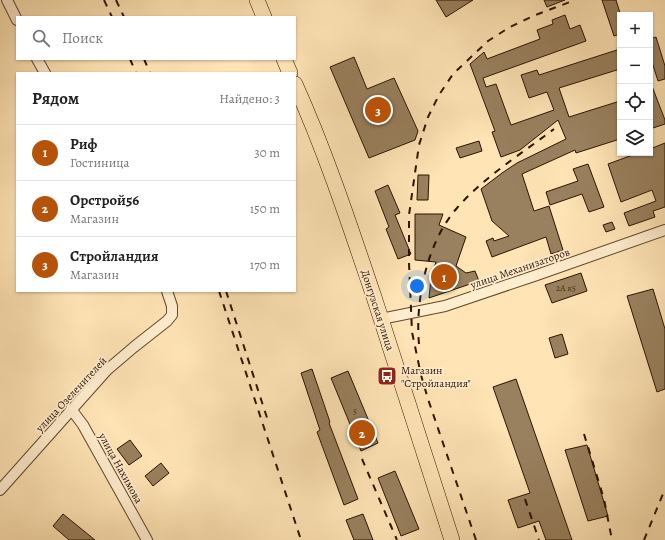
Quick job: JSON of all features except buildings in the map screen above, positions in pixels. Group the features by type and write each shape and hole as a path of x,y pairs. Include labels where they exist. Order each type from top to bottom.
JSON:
{"highway":[{"path":"256,0 264,16"},
{"path":"284,60 290,72"},
{"name":"Донгузская улица","path":"296,86 322,148 381,319 452,540"}],"street":[{"path":"7,0 16,18"},
{"path":"38,60 44,72"},
{"name":"улица Механизаторов","path":"381,319 444,306 541,274 665,230"},
{"name":"улица Озеленителей","path":"0,490 107,370 167,321 172,315 172,306 167,292"},
{"name":"улица Нахимова","path":"71,409 83,426 147,540"}],"railway":[{"path":"104,0 112,16"},
{"path":"116,0 124,16"},
{"path":"476,540 428,399 421,375 412,332 409,263 409,215 419,145 428,117 439,95 453,74 488,41 510,27 533,16 575,0"},
{"path":"130,60 136,72"},
{"path":"144,60 150,72"},
{"path":"419,344 419,309 425,272 438,237 447,222 457,208 479,186 503,166 554,129"},
{"path":"219,292 301,540"},
{"path":"226,292 269,424"},
{"path":"584,434 604,499 612,540"},
{"path":"362,459 397,540"},
{"path":"644,540 665,489"},
{"path":"525,499 539,540"}],"place":[{"name":"Стройландия","path":"378,110"},
{"name":"Риф","path":"444,277"},
{"name":"Магазин \"Стройландия\"","path":"387,376"},
{"name":"Орстрой56","path":"362,433"}]}
